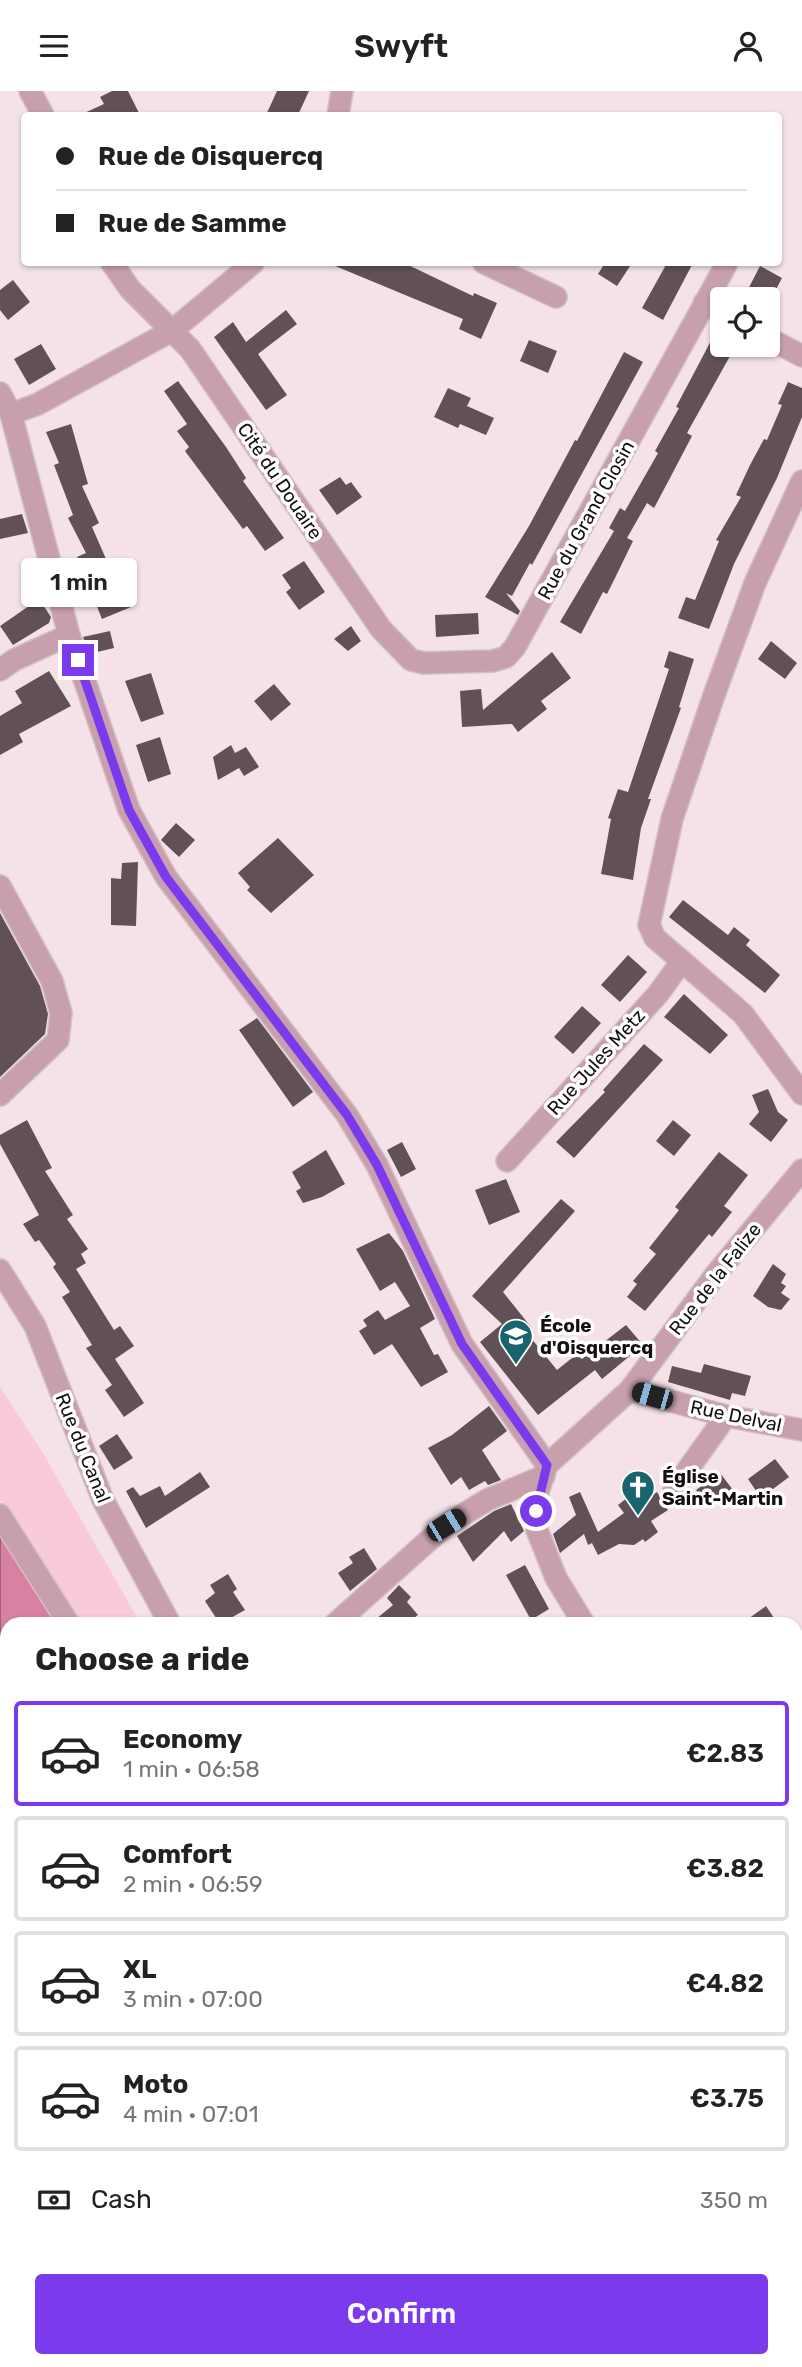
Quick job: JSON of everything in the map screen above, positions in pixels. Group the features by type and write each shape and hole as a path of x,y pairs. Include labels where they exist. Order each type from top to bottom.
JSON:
{"street":[{"path":"30,91 41,112"},
{"path":"338,112 342,91"},
{"name":"Cité du Douaire","path":"114,266 130,289 190,349 385,632"},
{"path":"12,414 38,404 173,330 249,266"},
{"path":"490,266 556,297"},
{"name":"Rue du Grand Closin","path":"385,632 411,660 424,663 494,661 506,657 516,647 725,266"},
{"path":"704,303 710,306"},
{"path":"780,344 802,356"},
{"path":"0,393 12,414 69,635 129,810 166,877 347,1115 377,1165 462,1344 545,1470"},
{"path":"802,481 755,583 672,819 649,926 655,938 743,1014 802,1094"},
{"path":"0,670 14,660 69,635"},
{"path":"0,886 52,981 61,1013 58,1040 0,1095"},
{"name":"Rue Jules Metz","path":"507,1161 658,994 682,961"},
{"name":"Rue de la Falize","path":"545,1470 630,1390 716,1274 802,1170"},
{"name":"Rue du Canal","path":"0,1270 35,1326 103,1500 166,1617"},
{"name":"Rue Delval","path":"630,1390 726,1416 802,1430"},
{"path":"674,1489 726,1416"},
{"path":"343,1617 446,1525 545,1470"},
{"path":"545,1470 538,1492 537,1530 556,1578 580,1617"},
{"path":"0,1515 65,1617"}],"shaded area":[{"path":"0,1387 40,1448 137,1617 74,1617 0,1500"},
{"path":"0,1530 56,1617 0,1617"}],"building":[{"path":"112,91 128,91 138,112 87,112 104,104 100,97"},
{"path":"277,91 309,91 299,112 267,112"},
{"path":"335,266 410,266 473,296 474,293 497,303 481,339 459,329 463,319"},
{"path":"603,266 630,266 617,286 598,274"},
{"path":"665,266 691,266 663,320 642,308"},
{"path":"760,266 782,278 777,287 749,287"},
{"path":"13,280 30,302 8,320 0,310 0,290"},
{"path":"286,310 297,324 258,354 287,395 266,410 214,337 233,322 246,342"},
{"path":"529,340 557,351 548,373 520,361"},
{"path":"710,343 710,357 730,357 687,433 692,436 654,508 647,503 627,538 633,541 607,594 603,592 581,634 560,622 614,531 609,528 620,508 625,511 658,453 655,451 679,408 676,407"},
{"path":"41,344 56,369 29,385 14,359"},
{"path":"624,352 643,362 532,565 530,563 512,596 506,593 520,611 518,615 485,597 529,526"},
{"path":"178,381 226,447 246,478 243,481 284,538 265,551 247,526 243,529 185,451 189,447 177,431 187,424 164,391"},
{"path":"788,382 802,388 802,417 777,478 734,564 709,629 678,618 686,597 695,600 719,541 716,540 741,497 736,495 750,465 764,439 767,440 782,405 778,404"},
{"path":"448,388 471,398 467,406 494,418 486,435 460,424 458,428 434,417"},
{"path":"71,424 88,484 82,486 99,523 92,527 110,568 113,566 118,573 131,607 102,619 77,557 86,553 68,518 73,515 54,465 59,463 46,432"},
{"path":"340,477 346,485 351,482 362,497 337,515 319,490"},
{"path":"22,514 28,533 0,539 0,519"},
{"path":"304,561 325,592 299,610 286,592 291,588 282,575"},
{"path":"39,599 51,617 49,623 13,645 0,626"},
{"path":"478,613 479,634 436,637 435,615"},
{"path":"351,626 361,641 348,651 334,639"},
{"path":"110,631 114,648 89,654 83,637"},
{"path":"771,641 797,663 785,679 758,659"},
{"path":"669,651 694,659 679,707 681,708 648,799 651,799 641,828 633,880 601,874 611,819 608,818 618,789 628,792 669,669 664,667"},
{"path":"552,652 571,678 541,701 547,709 518,732 512,724 462,727 460,691 481,689 483,710"},
{"path":"49,671 71,706 19,734 23,742 0,755 0,716 22,703 15,691"},
{"path":"151,673 164,714 141,722 125,681"},
{"path":"274,684 291,704 271,721 254,701"},
{"path":"160,737 171,774 148,782 136,745"},
{"path":"231,745 235,753 246,747 259,767 244,776 239,768 218,780 213,757"},
{"path":"176,823 195,840 179,857 161,840"},
{"path":"278,838 314,875 271,913 247,890 250,887 238,873"},
{"path":"138,862 136,926 111,925 111,878 121,879 122,863"},
{"path":"683,900 728,935 734,927 750,940 746,945 780,975 765,993 669,917"},
{"path":"0,913 40,986 48,1014 45,1034 0,1077"},
{"path":"628,955 647,972 620,1002 601,985"},
{"path":"684,994 728,1035 710,1054 664,1017"},
{"path":"582,1006 601,1023 573,1054 554,1037"},
{"path":"257,1018 313,1092 293,1107 239,1030"},
{"path":"644,1044 663,1060 574,1158 556,1142 605,1092 603,1090"},
{"path":"768,1089 778,1112 788,1120 771,1142 749,1124 759,1112 752,1095"},
{"path":"27,1120 52,1168 45,1171 73,1215 67,1219 88,1249 81,1254 86,1263 76,1269 114,1330 120,1326 134,1346 115,1359 144,1403 124,1417 105,1390 112,1385 86,1348 92,1345 62,1297 70,1292 53,1267 56,1264 39,1240 35,1242 23,1224 39,1215 0,1144 0,1135"},
{"path":"673,1120 691,1135 674,1156 656,1141"},
{"path":"402,1142 416,1169 401,1177 387,1150"},
{"path":"326,1150 345,1184 322,1197 303,1203 296,1191 301,1188 292,1172"},
{"path":"719,1152 748,1175 724,1206 732,1212 712,1237 709,1234 645,1311 627,1297 637,1284 633,1281 656,1254 649,1248 679,1210 675,1207"},
{"path":"506,1179 520,1212 489,1225 475,1190"},
{"path":"561,1199 575,1211 503,1292 531,1327 526,1332 557,1370 577,1354 582,1359 626,1325 643,1345 602,1379 595,1370 538,1415 480,1342 502,1324 472,1296"},
{"path":"389,1233 403,1251 435,1319 420,1328 434,1355 438,1354 448,1372 421,1387 392,1344 374,1355 359,1331 367,1326 363,1320 378,1310 385,1320 410,1306 395,1282 380,1291 356,1249"},
{"path":"773,1264 786,1274 781,1283 786,1286 781,1293 790,1299 781,1310 768,1307 753,1296"},
{"path":"704,1364 751,1376 745,1396 732,1393 730,1400 668,1382 672,1366 701,1373"},
{"path":"489,1406 507,1431 482,1450 501,1480 488,1485 485,1481 469,1490 461,1477 451,1485 428,1448 452,1435"},
{"path":"117,1434 133,1458 114,1470 99,1446"},
{"path":"775,1459 789,1477 761,1498 748,1479"},
{"path":"200,1472 210,1487 146,1528 126,1491 133,1487 140,1496 160,1486 165,1496"},
{"path":"720,1473 733,1490 709,1508 696,1490"},
{"path":"580,1492 598,1532 624,1513 618,1505 632,1494 639,1505 657,1492 668,1510 651,1521 658,1532 645,1542 643,1539 634,1545 619,1544 598,1555 592,1543 588,1545 584,1534 560,1553 553,1534 576,1515 569,1497"},
{"path":"511,1504 524,1531 511,1542 504,1531 473,1562 457,1536 494,1511"},
{"path":"364,1548 377,1569 350,1591 338,1573 353,1563 349,1557"},
{"path":"525,1565 549,1609 536,1617 529,1617 506,1575"},
{"path":"228,1574 237,1589 233,1592 245,1610 232,1617 215,1617 205,1601 215,1593 210,1585"},
{"path":"399,1585 411,1597 407,1602 418,1615 378,1617 393,1605 387,1598"},
{"path":"766,1606 773,1617 751,1617"}],"place":[{"name":"École d'Oisquercq","path":"516,1366"},
{"name":"Église Saint-Martin","path":"638,1517"}],"route":[{"path":"78,660 129,810 166,877 347,1115 377,1165 462,1344 547,1465 538,1492 536,1511"}]}
